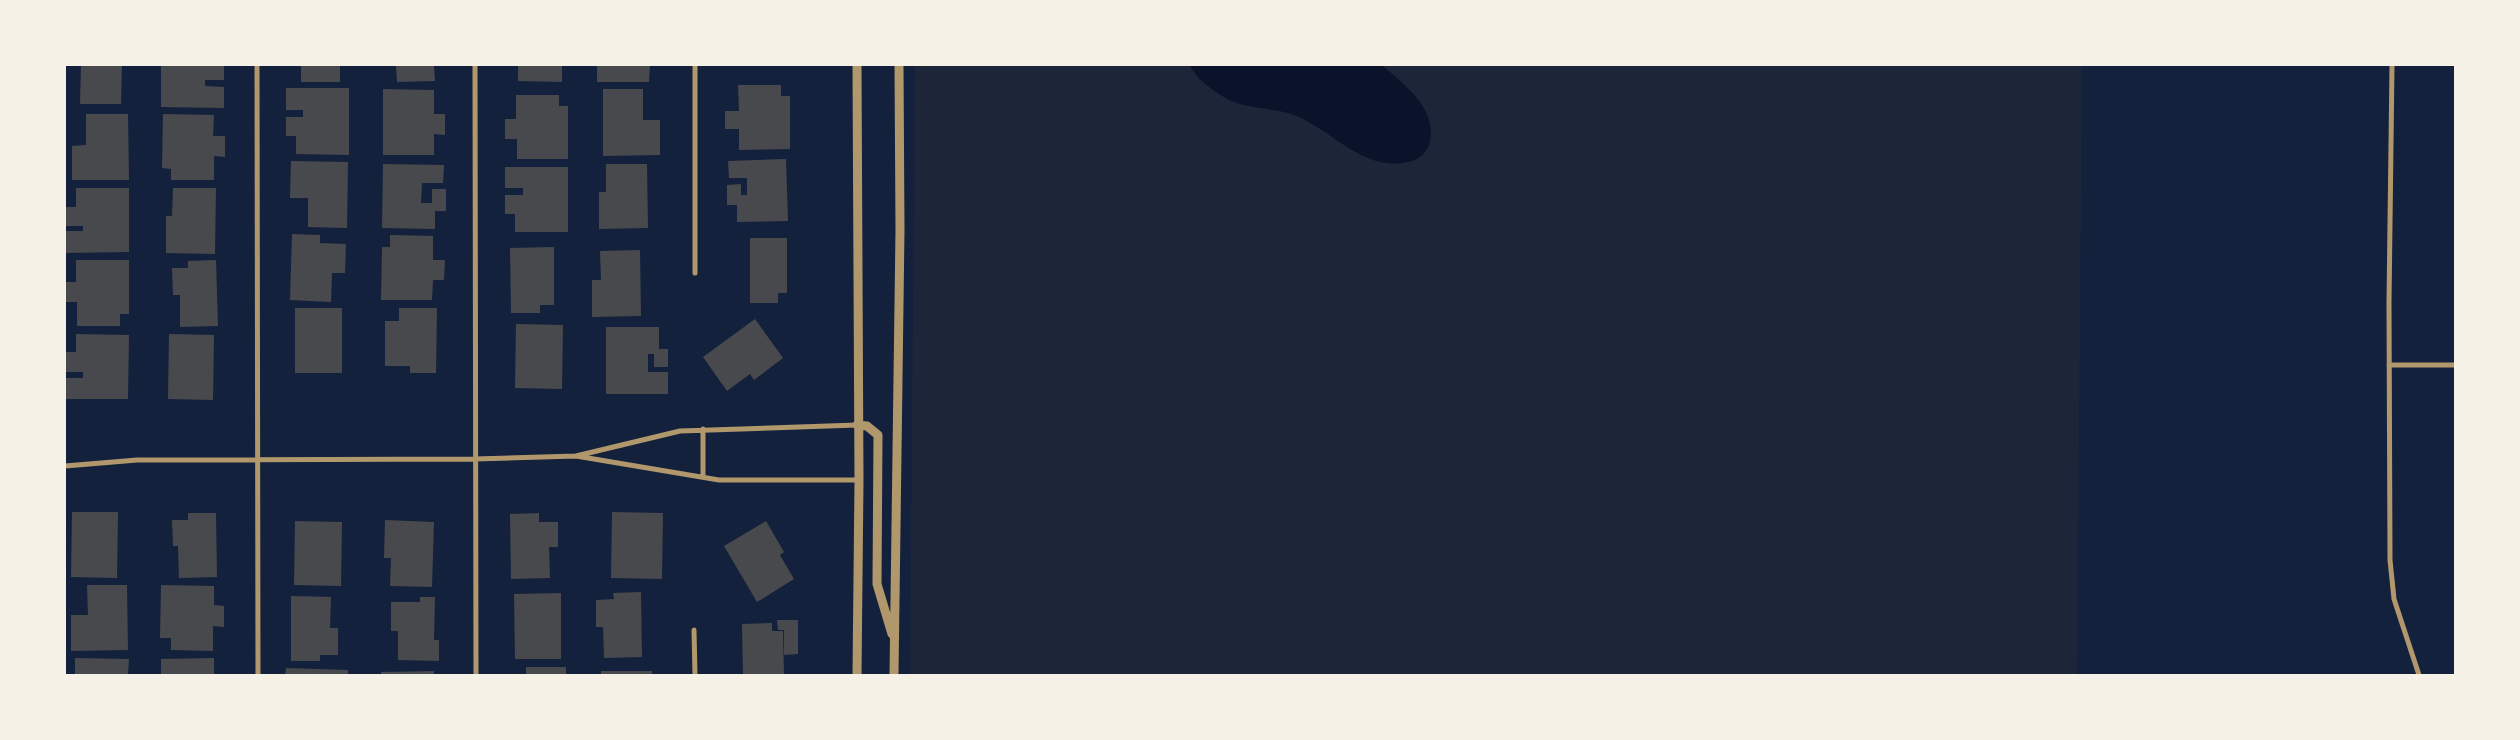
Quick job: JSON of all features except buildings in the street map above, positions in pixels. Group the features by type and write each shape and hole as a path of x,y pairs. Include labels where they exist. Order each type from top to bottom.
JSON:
{"street":[{"path":"257,65 258,675"},
{"path":"475,65 476,675"},
{"path":"695,65 695,273"},
{"path":"857,65 857,425 859,480 857,675"},
{"path":"894,675 900,230 899,65"},
{"path":"2392,65 2389,365 2390,560 2394,599 2419,675"},
{"path":"2389,365 2455,365"},
{"path":"576,456 680,431 867,426 878,435 877,584 894,644"},
{"path":"703,429 703,477"},
{"path":"65,466 138,460 475,459 576,456 719,480 859,480"},
{"path":"694,630 695,675"}],"shaded area":[{"path":"915,65 2082,65 2077,675 910,675"},
{"path":"1190,65 1382,65 1407,87 1421,103 1430,122 1430,143 1426,151 1417,159 1397,164 1381,162 1357,153 1312,124 1288,113 1246,106 1230,100 1204,83"}]}
